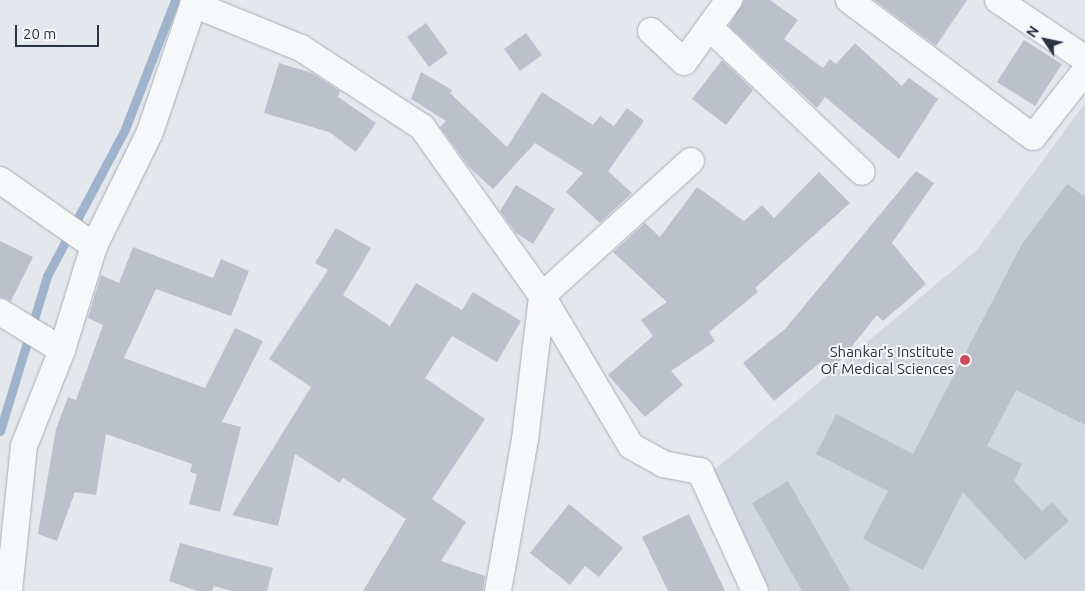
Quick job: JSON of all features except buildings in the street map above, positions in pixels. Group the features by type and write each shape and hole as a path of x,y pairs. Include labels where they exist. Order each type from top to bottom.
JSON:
{"street":[{"path":"651,31 684,62 730,0"},
{"path":"849,0 1033,137 1085,71"},
{"path":"998,0 1085,58"},
{"path":"9,591 24,446 62,350 78,235 150,132 194,2 301,48 422,128 542,296 630,446 663,464 700,471 755,591"},
{"path":"710,28 862,172"},
{"path":"498,591 524,439 542,296 691,161"},
{"path":"0,180 78,235"},
{"path":"19,324 62,350"}],"shaded area":[{"name":"Shankar's Institute Of Medical Sciences","path":"1085,103 1085,591 770,591 713,471 977,250"}],"waterway":[{"path":"0,431 47,276 125,129 175,0"}],"place":[{"name":"Shankar's Institute Of Medical Sciences","path":"965,360"}]}
